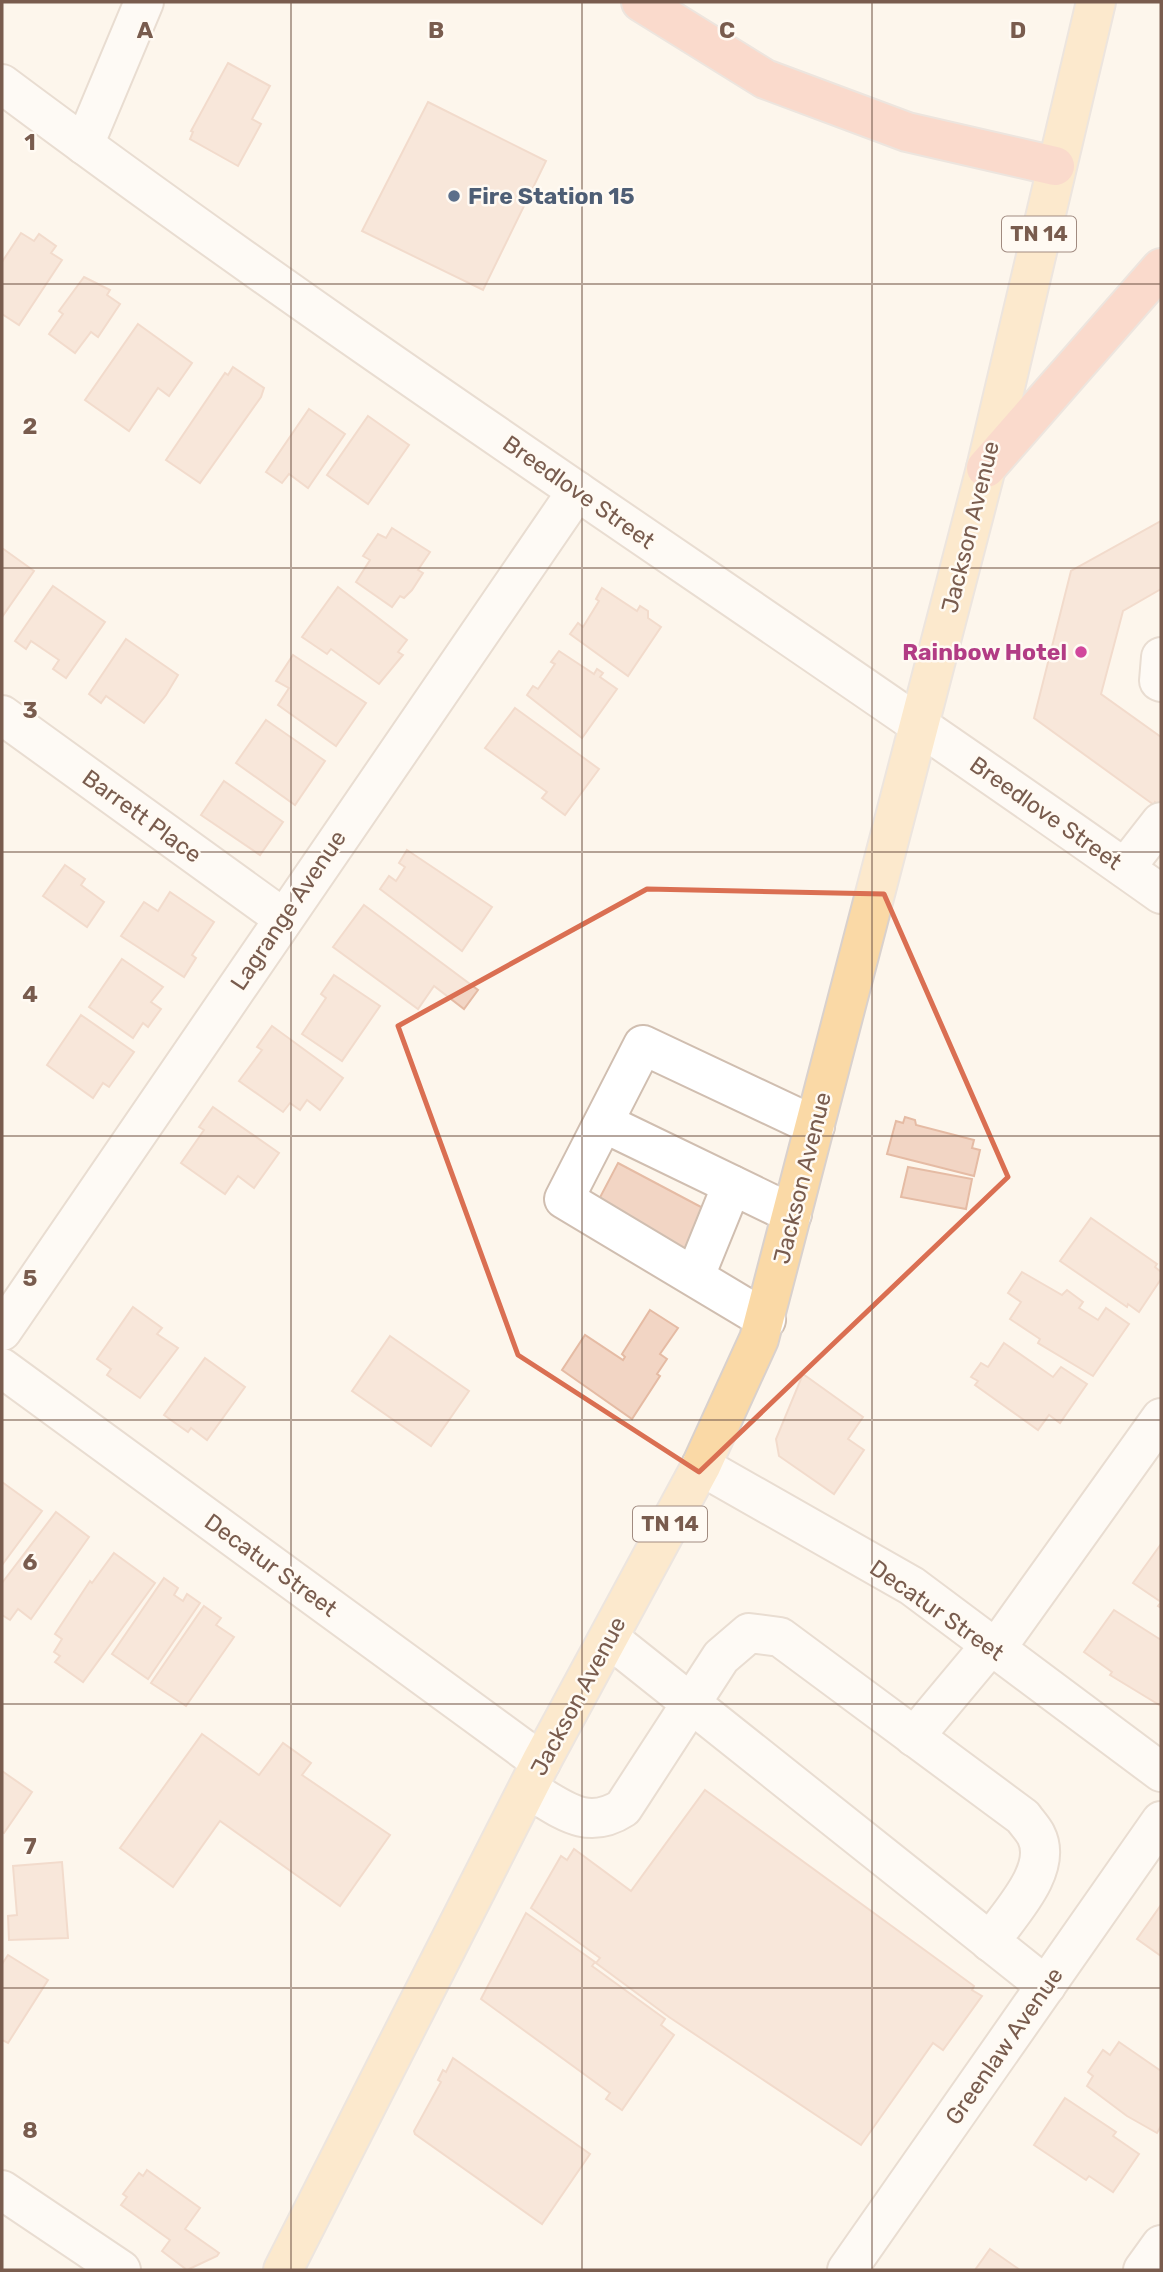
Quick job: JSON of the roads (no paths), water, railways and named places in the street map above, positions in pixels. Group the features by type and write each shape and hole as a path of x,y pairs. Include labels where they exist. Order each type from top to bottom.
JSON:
{"highway":[{"path":"641,2 765,79 907,132 1055,166"},
{"path":"986,468 1161,268"}],"main road":[{"name":"Jackson Avenue","path":"284,2270 535,1776 701,1466 766,1320 986,468 1055,166 1096,2"}],"street":[{"path":"84,145 144,2"},
{"name":"Breedlove Street","path":"2,84 84,145 577,491 1161,894"},
{"name":"Lagrange Avenue","path":"2,1331 577,491"},
{"path":"1161,656 1161,682"},
{"name":"Barrett Place","path":"2,715 283,918"},
{"path":"1125,867 1161,822"},
{"path":"766,1320 564,1199 643,1045 815,1126"},
{"path":"604,1123 792,1214"},
{"path":"695,1276 732,1185"},
{"name":"Decatur Street","path":"2,1368 535,1776 573,1814 592,1820 608,1818 623,1808 721,1657 749,1633 780,1637 1023,1817 1037,1836 1040,1854 1033,1878 990,1942"},
{"path":"914,1737 992,1648 1161,1418"},
{"name":"Decatur Street","path":"701,1466 912,1586 1161,1772"},
{"path":"609,1638 1046,1986"},
{"name":"Greenlaw Avenue","path":"847,2270 1161,1821"},
{"path":"2,2190 121,2270"},
{"path":"1143,2270 1161,2245"}],"place":[{"name":"Fire Station 15","path":"454,196"},
{"name":"Rainbow Hotel","path":"1081,652"}]}
